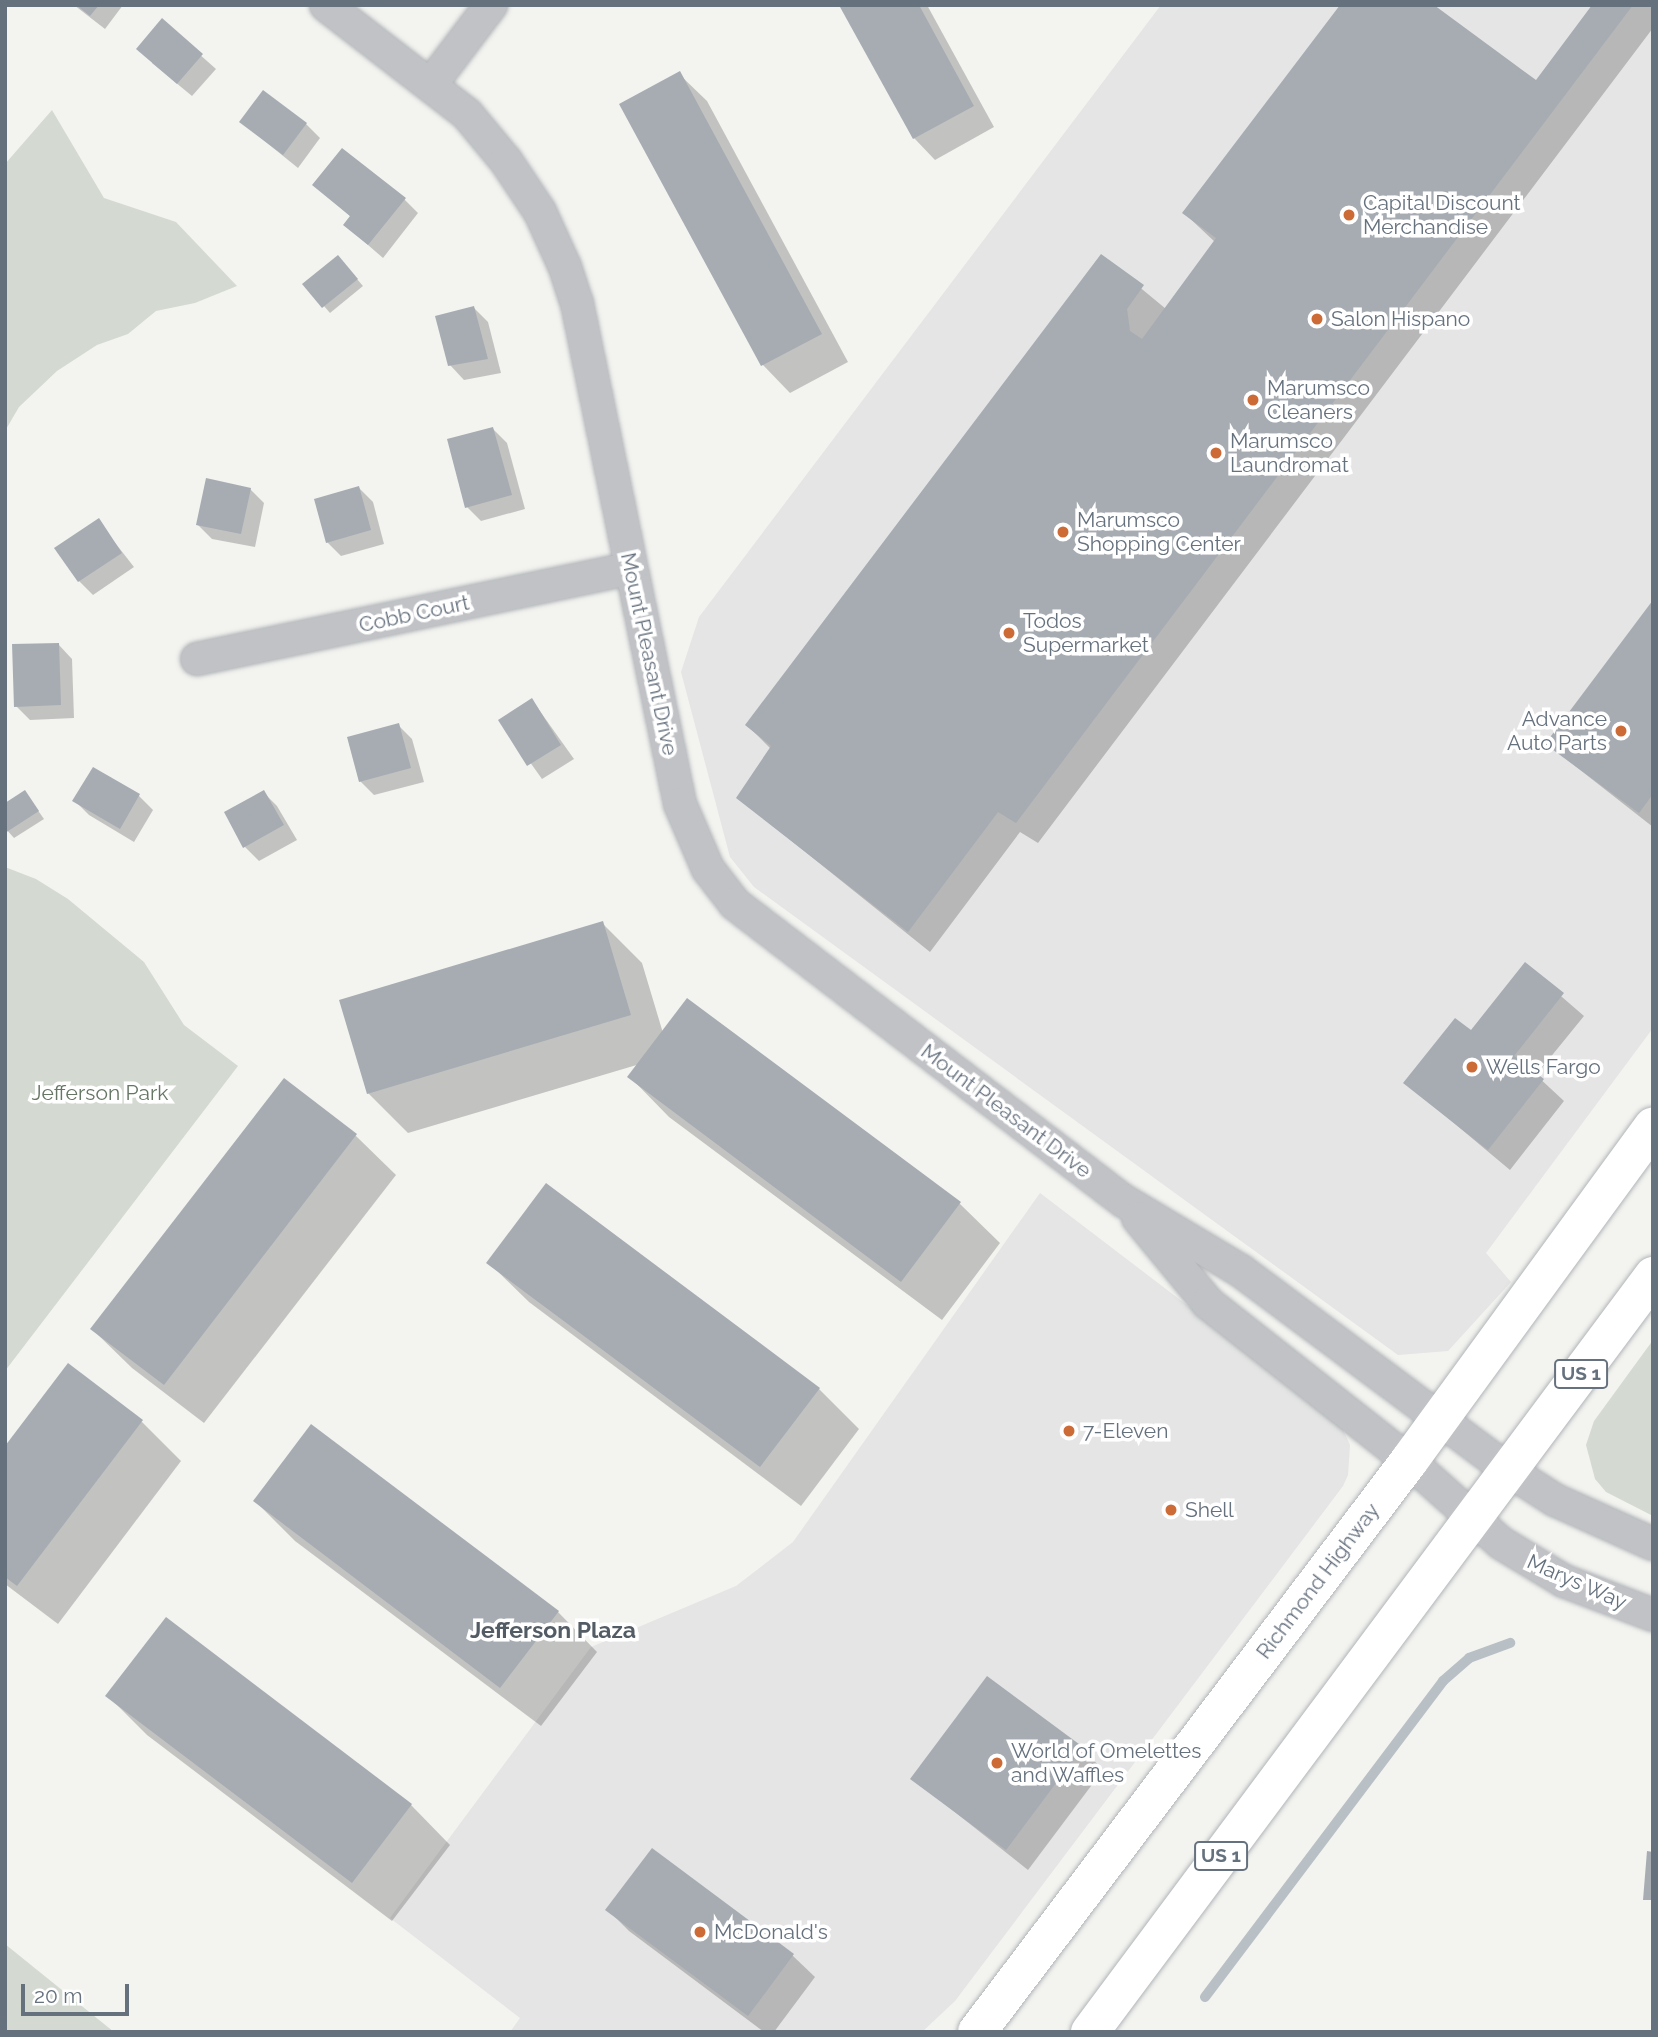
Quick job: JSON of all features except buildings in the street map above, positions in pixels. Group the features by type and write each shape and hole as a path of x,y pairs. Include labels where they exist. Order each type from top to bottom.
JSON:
{"main road":[{"name":"Richmond Highway","path":"977,2032 1409,1461 1653,1127"},
{"name":"US 1","path":"1090,2032 1653,1276"}],"street":[{"name":"Mount Pleasant Drive","path":"326,5 432,83 506,161 540,212 565,267 577,303 680,804 708,869 728,895 768,933 1124,1201 1241,1271 1508,1470"},
{"path":"432,83 491,5"},
{"name":"Cobb Court","path":"197,659 631,568"},
{"name":"Mount Pleasant Drive","path":"1124,1201 1208,1303 1409,1461 1472,1518"},
{"path":"1508,1470 1555,1500 1653,1544"},
{"name":"Marys Way","path":"1472,1518 1532,1565 1653,1615"}],"shaded area":[{"path":"1161,5 1653,5 1653,1028 1486,1253 1511,1282 1448,1351 1398,1355 754,887 730,857 681,672 699,617"},
{"name":"Jefferson Plaza","path":"1040,1193 1339,1421 1350,1445 1348,1475 1343,1486 955,2001 922,2032 510,2032 520,2018 390,1918 591,1647 736,1586 793,1542"}],"green space":[{"path":"52,110 104,198 176,222 237,286 195,303 156,311 128,334 97,345 57,371 19,407 5,431 5,164"},
{"name":"Jefferson Park","path":"5,867 36,879 68,899 144,962 184,1025 238,1066 5,1371"},
{"path":"1653,1340 1653,1516 1606,1492 1595,1479 1586,1445 1594,1421"},
{"path":"5,1944 114,2032 5,2032"}],"waterway":[{"path":"1205,1997 1443,1681 1469,1658 1510,1643"}],"place":[{"name":"Capital Discount Merchandise","path":"1349,215"},
{"name":"Salon Hispano","path":"1317,319"},
{"name":"Marumsco Cleaners","path":"1253,400"},
{"name":"Marumsco Laundromat","path":"1216,453"},
{"name":"Marumsco Shopping Center","path":"1063,532"},
{"name":"Todos Supermarket","path":"1009,633"},
{"name":"Advance Auto Parts","path":"1621,731"},
{"name":"Wells Fargo","path":"1472,1067"},
{"name":"7-Eleven","path":"1069,1431"},
{"name":"Shell","path":"1171,1510"},
{"name":"World of Omelettes and Waffles","path":"997,1763"},
{"name":"McDonald's","path":"700,1932"}],"district":[{"name":"Jefferson Plaza","path":"553,1630"}]}
